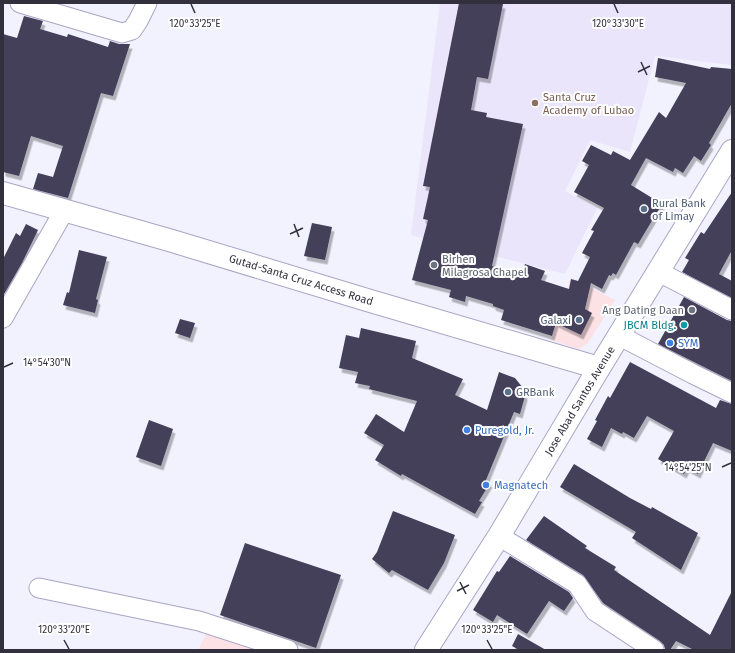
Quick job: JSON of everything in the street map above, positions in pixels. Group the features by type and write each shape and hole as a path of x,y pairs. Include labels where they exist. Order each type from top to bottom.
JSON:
{"main road":[{"name":"Jose Abad Santos Avenue","path":"426,650 499,536 599,368 732,151"},
{"name":"Gutad-Santa Cruz Access Road","path":"3,193 169,240 599,368"}],"street":[{"path":"20,3 122,33 132,30 147,3"},
{"path":"3,318 64,211"},
{"path":"659,272 732,310"},
{"path":"620,336 732,393"},
{"path":"499,536 577,584 595,611 654,650"},
{"path":"39,588 199,621 288,650"}],"shaded area":[{"name":"Santa Cruz Academy of Lubao","path":"440,3 732,3 732,65 655,56 630,152 590,140 565,191 597,208 565,274 411,235"},
{"name":"Galaxi","path":"571,278 615,300 588,343 579,349 551,340"},
{"path":"208,631 269,650 198,650"}],"building":[{"path":"459,3 503,4 488,79 477,77 471,110 487,113 486,117 523,124 492,266 521,275 525,264 545,271 541,280 569,289 571,279 578,281 590,257 582,253 594,231 591,230 604,208 574,192 589,165 582,161 591,145 611,155 613,151 630,160 659,112 666,118 686,83 655,77 658,58 710,69 711,67 732,69 732,103 709,143 711,145 701,161 694,156 683,173 675,168 673,172 646,158 631,185 662,204 638,244 634,242 616,275 613,273 611,276 609,275 602,289 591,283 585,309 592,313 581,335 556,323 552,336 501,320 504,310 493,306 493,304 466,296 465,302 449,297 451,290 412,280 428,220 423,219 430,187 423,186"},
{"path":"24,16 43,21 40,29 67,37 68,34 108,47 110,41 119,44 130,44 113,96 101,93 68,198 33,189 38,173 53,177 63,146 31,136 19,176 3,172 3,34 17,38"},
{"path":"732,192 732,250 719,274 732,281 732,298 682,272 689,260 685,258 701,232 704,234"},
{"path":"312,223 332,227 325,260 304,256"},
{"path":"26,224 38,230 22,263 3,296 3,259 16,233 20,236"},
{"path":"79,250 107,257 96,299 98,300 95,313 63,305 67,292 69,293"},
{"path":"684,297 727,320 732,321 732,381 658,344"},
{"path":"180,319 195,323 190,338 175,333"},
{"path":"361,328 416,341 412,358 463,379 455,395 487,410 499,372 515,378 523,388 525,396 520,414 514,412 486,480 490,483 479,501 482,502 475,514 402,474 401,476 375,460 384,445 364,433 376,414 404,432 417,401 369,389 370,386 355,383 358,372 339,368 346,335 359,338"},
{"path":"630,362 716,408 720,400 732,404 732,451 713,443 698,474 687,468 684,474 658,459 674,431 647,416 634,438 611,428 602,447 587,439 608,396 610,398"},
{"path":"149,420 173,429 161,466 136,457"},
{"path":"574,464 630,498 651,509 652,507 698,533 681,570 632,538 636,532 560,487"},
{"path":"393,511 455,535 444,563 428,590 392,570 389,573 372,559 377,552"},
{"path":"544,516 587,546 585,548 616,567 614,570 710,635 732,591 732,650 694,650 676,641 670,650 665,649 664,645 660,641 603,603 583,575 526,540"},
{"path":"245,543 341,575 316,648 220,615"},
{"path":"510,556 569,592 573,598 564,611 549,601 527,634 497,615 493,622 473,610 497,571 499,572"},
{"path":"518,634 546,650 519,650 512,646"}],"place":[{"name":"Santa Cruz Academy of Lubao","path":"535,103"},
{"name":"Rural Bank of Limay","path":"644,209"},
{"name":"Birhen Milagrosa Chapel","path":"434,265"},
{"name":"Ang Dating Daan","path":"692,310"},
{"name":"Galaxi","path":"579,320"},
{"name":"JBCM Bldg.","path":"684,325"},
{"name":"SYM","path":"670,343"},
{"name":"GRBank","path":"508,392"},
{"name":"Puregold, Jr.","path":"467,430"},
{"name":"Magnatech","path":"486,485"}]}
